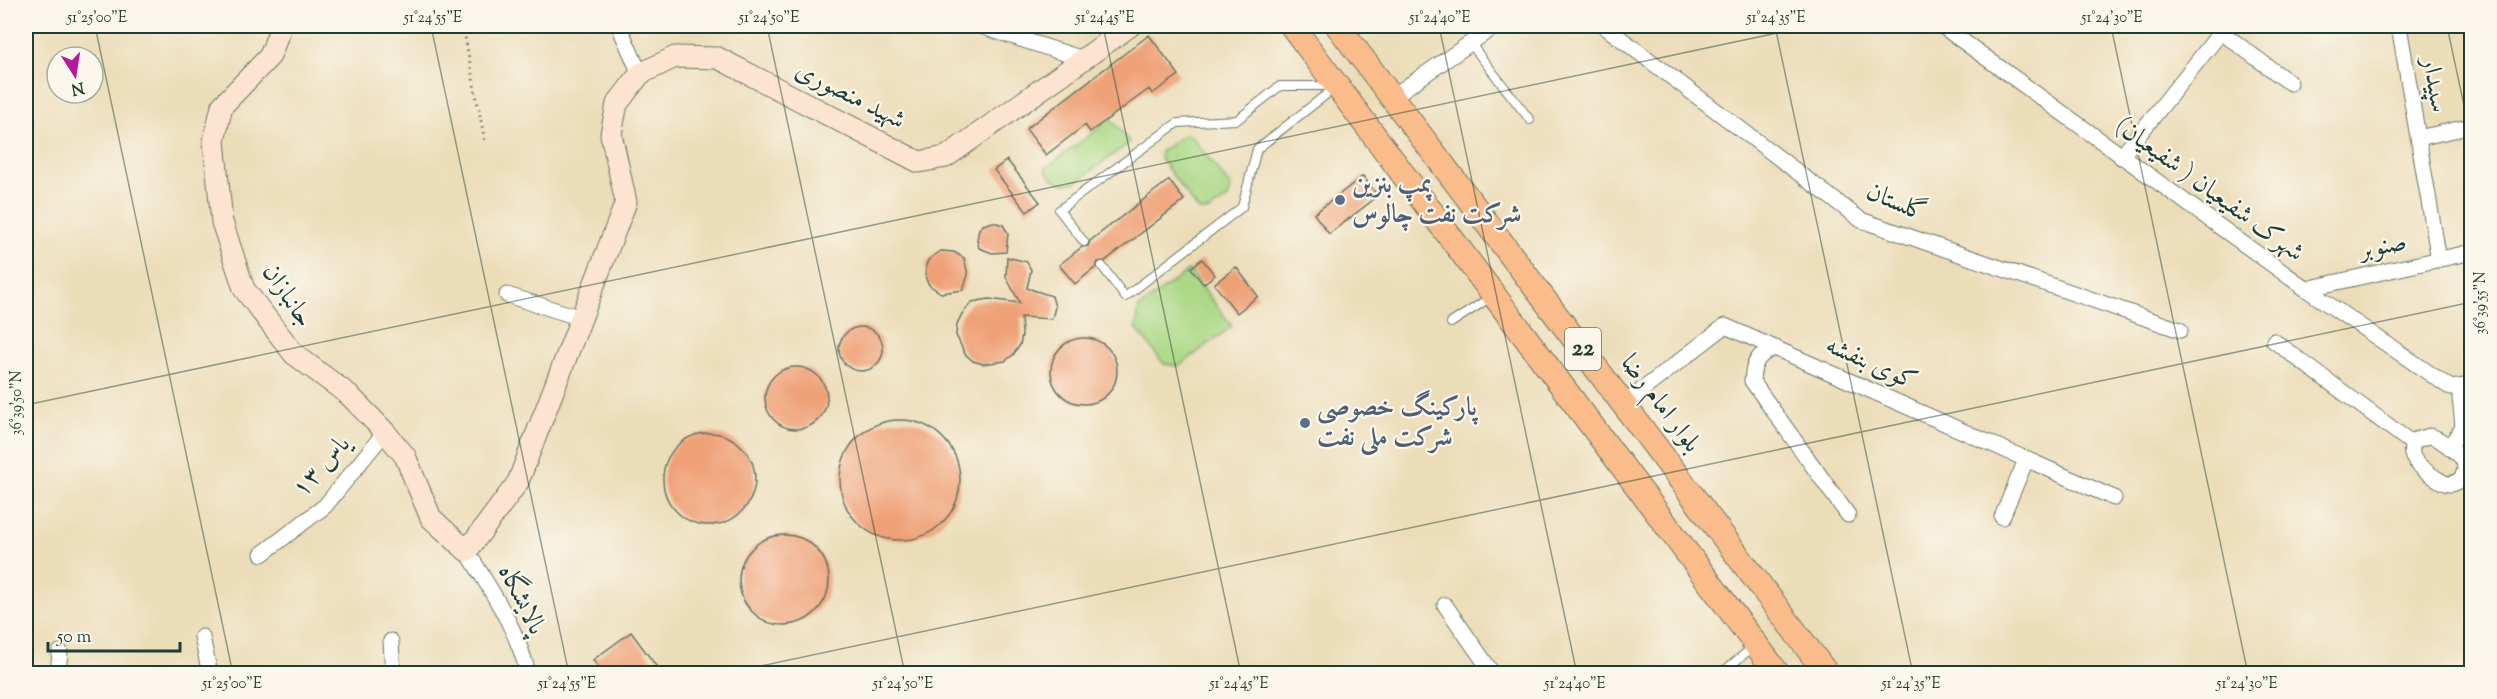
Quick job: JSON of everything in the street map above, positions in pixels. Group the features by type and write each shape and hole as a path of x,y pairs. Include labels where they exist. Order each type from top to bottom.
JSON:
{"main road":[{"path":"1292,26 1778,674"},
{"name":"بلوار امام رضا","path":"1338,26 1827,674"},
{"path":"1337,86 1366,63"},
{"path":"1495,295 1525,272"}],"street":[{"name":"جانبازان","path":"281,26 270,56 222,106 214,141 222,222 244,289 294,354 349,395 386,432 405,456 431,518 467,551"},
{"path":"619,26 640,74"},
{"path":"980,26 1083,59"},
{"name":"شهید منصوری","path":"467,551 518,482 626,202 610,134 617,104 640,74 675,57 718,58 919,162 946,157 1130,26"},
{"path":"1392,97 1495,26"},
{"name":"گلستان","path":"1604,26 1861,220 2180,330"},
{"name":"شهرک شفیعیان ( شفیعیان)","path":"1942,26 2306,289 2461,387"},
{"name":"سپیدار","path":"2399,26 2439,260"},
{"path":"2121,157 2220,32 2290,83"},
{"path":"2418,138 2472,126"},
{"name":"صنوبر","path":"2306,289 2472,252"},
{"path":"507,294 581,318"},
{"name":"کوی بنفشه","path":"1624,404 1725,326 2114,498"},
{"path":"2274,341 2413,444"},
{"path":"1776,348 1764,351 1753,365 1752,381 1848,514"},
{"path":"2448,447 2463,427 2461,387"},
{"name":"یاس ۱۳","path":"262,554 325,506 386,432"},
{"path":"2430,436 2436,437 2465,463 2465,472 2459,480 2450,484 2442,483 2417,464 2412,456 2413,444 2415,440 2430,436"},
{"path":"2002,517 2026,459"},
{"name":"پالایشگاه","path":"467,551 494,596 525,661 528,674"},
{"path":"1445,605 1493,674"},
{"path":"202,637 210,674"},
{"path":"391,641 393,674"},
{"path":"58,674 60,652"}],"lane":[{"path":"1470,42 1530,120"},
{"path":"1084,242 1059,210 1177,123 1237,120 1280,86 1337,86"},
{"path":"1102,266 1125,297 1242,207 1257,148 1337,86"},
{"path":"1451,323 1495,295"},
{"path":"1720,674 1756,644"}],"path":[{"path":"464,26 485,142"}],"green space":[{"path":"1111,119 1130,142 1076,182 1058,182 1045,169"},
{"path":"1186,134 1191,136 1231,187 1228,198 1209,211 1199,211 1160,158 1161,151"},
{"path":"1189,270 1232,326 1179,366 1164,364 1136,328 1139,308"}],"building":[{"path":"1149,35 1179,75 1152,94 1149,89 1090,132 1085,125 1046,155 1026,129"},
{"path":"1007,160 1040,202 1027,212 994,170"},
{"path":"1363,176 1378,196 1329,234 1314,214"},
{"path":"1169,180 1184,200 1105,261 1098,262 1096,267 1075,284 1059,265 1082,247 1088,246 1090,241"},
{"path":"993,222 1003,225 1008,233 1006,252 992,253 979,248 977,240 979,229"},
{"path":"941,251 954,252 964,258 968,275 963,290 941,293 929,285 926,279 926,265 929,259"},
{"path":"1007,257 1027,262 1031,270 1027,288 1052,296 1055,307 1052,319 1021,317 1020,345 1013,355 1005,361 983,364 973,361 965,354 956,335 957,324 972,302 989,299 1020,303 1006,277"},
{"path":"1202,259 1215,275 1203,284 1191,268"},
{"path":"1236,267 1258,296 1237,313 1214,284"},
{"path":"861,327 876,334 883,349 876,364 861,371 846,364 839,349 846,334"},
{"path":"1084,338 1096,341 1107,348 1114,359 1117,371 1114,383 1107,394 1096,401 1084,404 1072,401 1061,394 1054,383 1051,371 1054,359 1061,348 1072,341"},
{"path":"790,367 802,367 818,376 825,386 827,398 825,410 818,420 802,429 790,429 779,424 770,415 765,404 765,392 770,381 779,372"},
{"path":"900,420 923,424 942,438 956,457 960,480 956,503 942,522 923,536 900,540 877,536 858,522 844,503 840,480 844,457 858,438 877,424"},
{"path":"709,433 727,437 741,447 751,461 755,479 751,497 741,511 727,521 709,525 691,521 677,511 667,497 663,479 667,461 677,447 691,437"},
{"path":"784,535 801,539 816,548 825,563 829,580 825,597 816,612 801,621 784,625 767,621 752,612 743,597 739,580 743,563 752,548 767,539"},
{"path":"631,632 662,674 604,674 593,660"}],"place":[{"name":"پمپ بنزین شرکت نفت چالوس","path":"1340,200"},
{"name":"پارکینگ خصوصی شرکت ملی نفت","path":"1305,423"}]}
